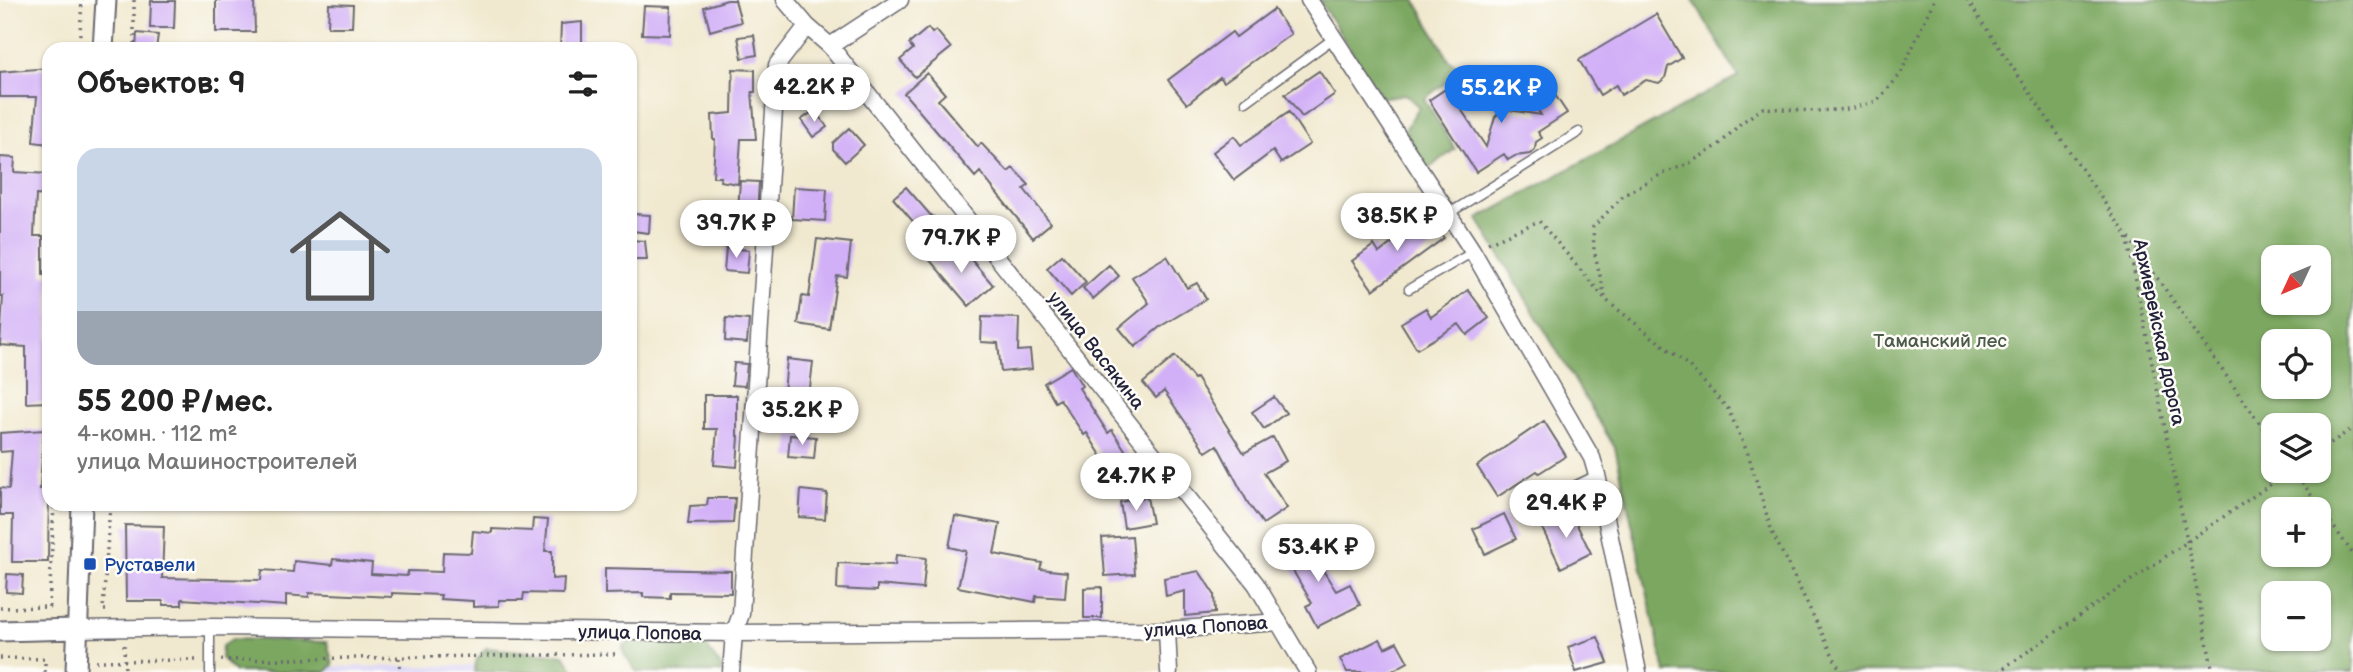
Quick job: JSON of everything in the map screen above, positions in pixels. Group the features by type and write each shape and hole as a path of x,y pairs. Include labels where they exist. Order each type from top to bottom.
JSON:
{"street":[{"path":"103,42 106,0"},
{"name":"улица Васякина","path":"785,0 807,26 830,46 1256,584 1308,672"},
{"path":"830,46 900,0"},
{"path":"1309,0 1473,251 1592,458 1638,672"},
{"path":"731,672 734,633 741,614 777,65 807,26"},
{"path":"82,511 76,629 83,666"},
{"name":"улица Попова","path":"0,631 209,627 734,633 1167,630 1279,622"},
{"path":"1167,630 1169,672"}],"lane":[{"path":"1246,102 1334,38"},
{"path":"1448,214 1579,132"},
{"path":"1409,289 1473,251"},
{"path":"1518,513 1597,475"},
{"path":"209,627 210,672"}],"path":[{"path":"79,42 82,0"},
{"path":"134,0 134,42"},
{"path":"1606,300 1594,250 1594,227 1624,195 1660,175 1688,164 1719,145 1741,122 1763,108 1849,110 1877,101 1900,75 1934,0"},
{"name":"Архиерейская дорога","path":"1967,0 2127,236 2213,672"},
{"path":"1473,251 1539,220 1606,300 1689,366 1728,409 1748,454 1772,532 1840,672"},
{"path":"2127,236 2261,425"},
{"path":"2331,443 2353,428"},
{"path":"1998,672 2274,483"},
{"path":"2301,483 2353,554"},
{"path":"0,608 49,607 54,511"},
{"path":"103,610 110,511"},
{"path":"124,643 125,672"},
{"path":"83,666 210,660 616,654"},
{"path":"0,658 45,659 45,672"},
{"path":"399,658 400,672"}],"shaded area":[{"path":"551,665 551,672 271,672 271,667"}],"green space":[{"path":"1319,0 1415,0 1449,60 1464,71 1458,86 1448,81 1424,99 1455,149 1428,169 1403,133 1419,107 1405,94 1381,98"},
{"name":"Таманский лес","path":"1693,0 2353,0 2353,672 1665,672 1615,448 1478,219 1738,76"},
{"path":"640,638 702,641 725,672 637,672 624,654 623,646"},
{"path":"232,639 327,642 333,665 326,672 235,672 221,658 222,646"},
{"path":"486,648 564,655 575,672 475,672 476,661"}],"building":[{"path":"216,0 254,0 255,32 216,32"},
{"path":"735,0 741,22 710,31 704,7"},
{"path":"151,1 175,1 174,28 150,28"},
{"path":"329,4 353,5 352,27 328,27"},
{"path":"644,6 671,7 670,35 642,34"},
{"path":"1274,9 1291,34 1224,82 1220,77 1187,104 1168,80 1232,32 1236,37"},
{"path":"1656,14 1682,58 1668,67 1665,78 1659,83 1646,80 1621,95 1616,85 1600,95 1579,60"},
{"path":"582,22 582,42 560,42 561,24"},
{"path":"928,28 932,33 936,30 951,48 915,77 900,60 913,49 909,44"},
{"path":"137,33 158,35 157,42 136,42"},
{"path":"754,35 757,55 742,58 738,37"},
{"path":"42,69 42,143 33,142 37,97 0,97 0,72"},
{"path":"733,69 755,70 755,92 752,92 756,139 741,139 738,184 720,181 721,177 713,177 715,139 712,115 732,113"},
{"path":"1319,71 1335,94 1302,117 1285,94"},
{"path":"927,73 945,94 938,100 978,147 981,143 1008,172 1013,168 1029,185 1024,189 1051,223 1033,238 980,172 975,177 904,93"},
{"path":"1541,74 1567,113 1538,132 1542,138 1536,142 1535,149 1530,154 1508,160 1504,154 1476,172 1429,100 1447,88 1486,147 1495,117 1503,109 1541,115 1523,86"},
{"path":"815,110 827,127 813,137 801,120"},
{"path":"1289,112 1310,144 1281,163 1273,151 1234,180 1213,152 1234,136 1241,145"},
{"path":"849,128 864,145 845,162 833,149 833,143"},
{"path":"0,157 15,158 14,172 42,174 42,195 36,195 34,236 42,236 42,402 26,403 26,347 0,345 3,296 0,296"},
{"path":"740,181 759,182 757,213 738,211"},
{"path":"794,187 827,189 825,221 792,219"},
{"path":"906,187 948,231 933,245 893,198"},
{"path":"637,214 650,215 649,233 637,232"},
{"path":"1426,216 1444,238 1373,290 1352,261 1374,245 1379,253"},
{"path":"817,239 851,243 847,277 837,276 829,329 798,324 802,296 809,297"},
{"path":"637,240 645,241 647,260 637,260"},
{"path":"944,245 961,264 969,257 993,285 969,306 928,258"},
{"path":"726,248 749,250 747,273 724,271"},
{"path":"1062,255 1086,282 1071,296 1047,268"},
{"path":"1167,256 1187,288 1197,283 1206,299 1161,326 1135,347 1119,328 1149,303 1132,277"},
{"path":"1109,265 1119,276 1093,299 1083,288"},
{"path":"1468,290 1489,318 1467,335 1459,324 1417,349 1401,323 1426,308 1431,317"},
{"path":"982,317 1019,318 1018,351 1030,350 1032,369 1001,372 998,343 981,342"},
{"path":"726,318 749,320 747,343 725,341"},
{"path":"1175,356 1194,379 1196,378 1244,453 1273,437 1286,461 1264,473 1287,508 1263,524 1248,503 1217,445 1206,452 1164,391 1156,398 1143,383"},
{"path":"787,359 813,362 809,396 784,393"},
{"path":"734,363 747,364 745,386 732,385"},
{"path":"1071,367 1082,386 1079,388 1108,433 1112,430 1127,453 1107,465 1087,433 1084,435 1060,399 1055,402 1044,383"},
{"path":"704,395 737,395 737,467 714,465 717,429 704,429"},
{"path":"1274,397 1286,413 1264,429 1252,412"},
{"path":"1544,421 1566,456 1497,497 1477,466"},
{"path":"42,430 40,489 42,511 49,511 48,562 12,562 13,515 0,515 0,488 9,489 12,451 0,452 0,433"},
{"path":"790,435 816,437 814,459 788,457"},
{"path":"801,490 827,493 825,519 799,517"},
{"path":"1147,497 1152,523 1124,528 1120,502"},
{"path":"708,498 735,498 733,523 688,524 690,506 707,505"},
{"path":"1570,511 1591,553 1561,568 1541,526"},
{"path":"1504,514 1516,539 1485,554 1473,529"},
{"path":"955,516 1000,524 994,554 1042,563 1040,569 1067,572 1065,598 1036,596 1035,602 958,587 966,551 949,547"},
{"path":"533,519 548,520 545,551 552,551 552,579 564,578 563,594 524,593 523,600 499,600 499,606 473,607 473,601 440,599 441,595 392,593 392,597 309,593 309,597 286,595 286,606 182,599 182,605 163,605 163,601 126,601 125,525 164,526 162,578 261,580 262,570 293,572 294,561 332,565 333,559 372,563 371,574 407,576 408,571 442,572 443,552 471,553 473,531 532,531"},
{"path":"1300,534 1336,591 1350,584 1360,605 1317,627 1306,606 1312,603 1279,547"},
{"path":"1132,536 1135,574 1105,576 1102,538"},
{"path":"896,555 926,558 923,589 877,585 877,591 837,589 838,563 895,565"},
{"path":"605,568 731,571 731,593 670,592 670,598 643,597 643,593 605,594"},
{"path":"1199,571 1214,594 1215,613 1185,616 1185,591 1166,596 1164,578"},
{"path":"7,574 23,575 22,593 6,592"},
{"path":"1102,587 1102,618 1084,618 1084,588"},
{"path":"1598,637 1608,663 1576,672 1568,647"},
{"path":"1380,639 1385,648 1397,642 1408,662 1390,672 1347,672 1340,659"}],"place":[{"name":"Руставели","path":"90,564"}]}
